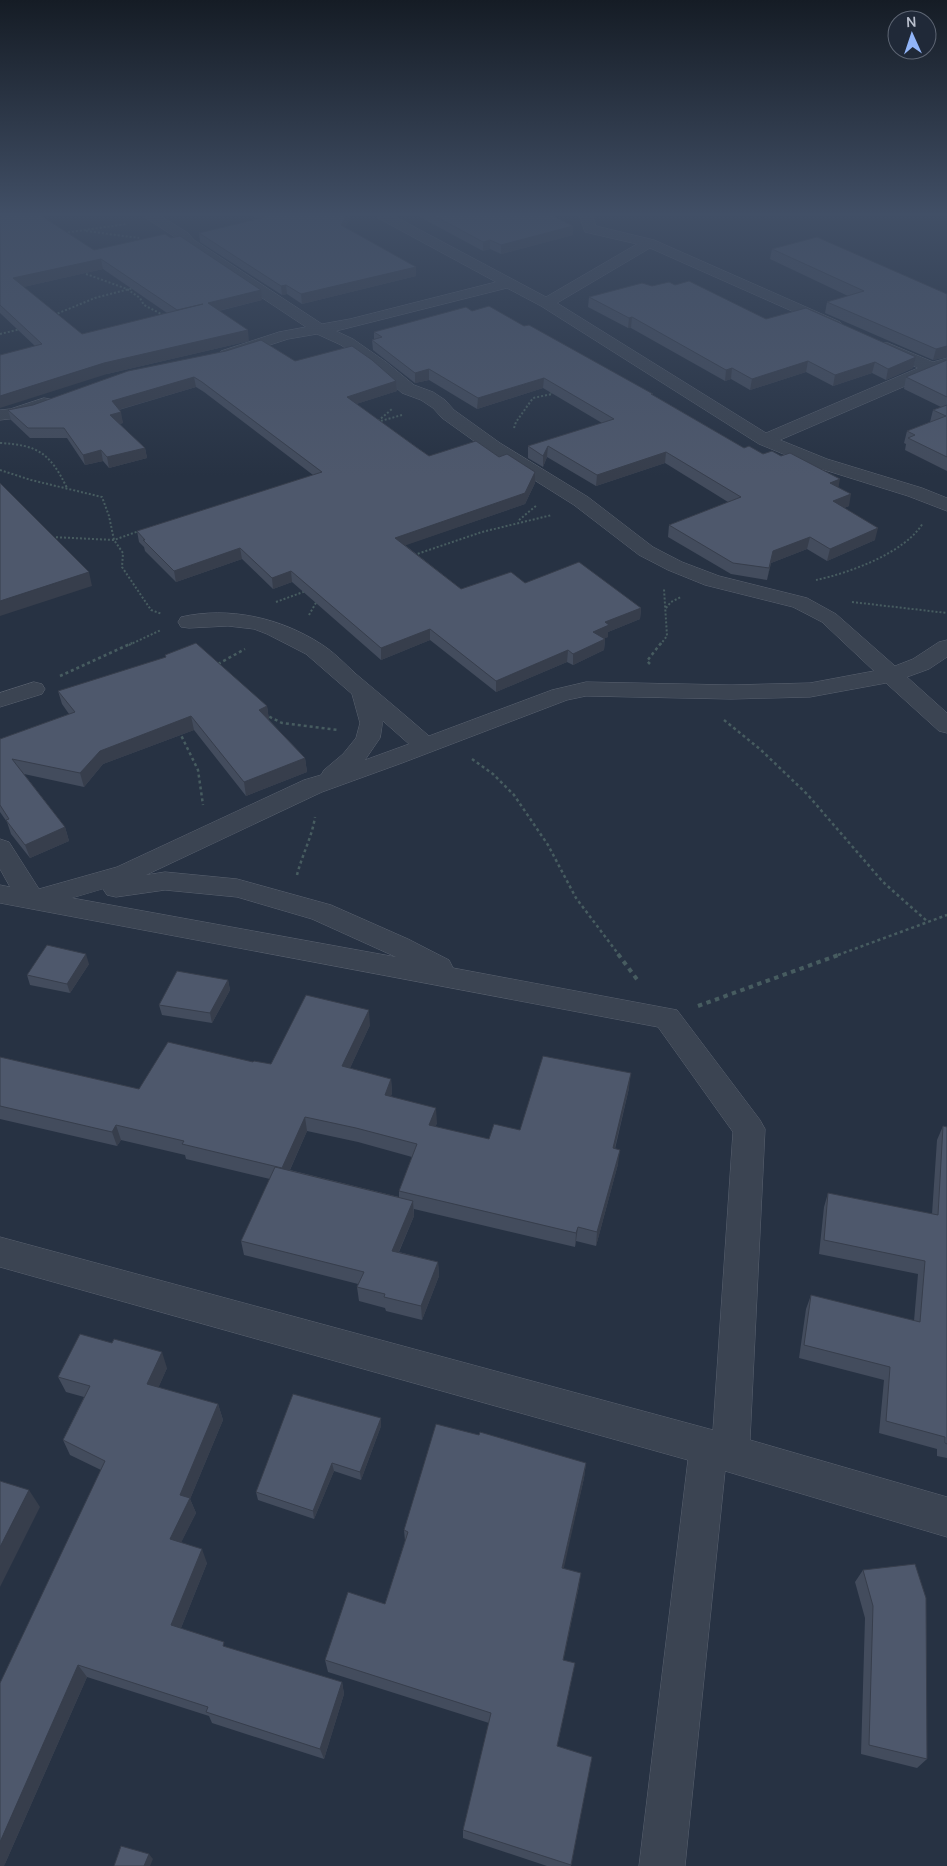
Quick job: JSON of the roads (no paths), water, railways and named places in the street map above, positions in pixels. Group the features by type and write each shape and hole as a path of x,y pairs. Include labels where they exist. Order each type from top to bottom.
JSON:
{"street":[{"path":"278,302 320,330 347,342 380,365 408,389 427,396 439,404 448,414 524,466 581,501 612,526 657,557 712,581 800,602 829,618 947,726"},
{"path":"209,359 285,335 320,330 432,302"},
{"path":"784,302 851,332"},
{"path":"546,303 765,440 821,463 915,492 947,505"},
{"path":"869,340 939,365"},
{"path":"765,440 939,365"},
{"path":"0,415 29,409 58,397"},
{"path":"189,622 228,620 257,623 275,629 314,649 364,693 436,742"},
{"path":"313,786 560,695 586,689 731,692 810,690 891,675 921,664 947,647"},
{"path":"0,700 34,690"},
{"path":"32,900 126,874 313,786 336,773 356,756 370,732 372,723 364,693"},
{"path":"0,848 32,900"},
{"path":"32,900 165,881 237,888 321,912 398,946 465,980"},
{"path":"0,894 667,1018 749,1129 719,1450 662,1866"},
{"path":"0,1252 719,1450 947,1517"}]}
